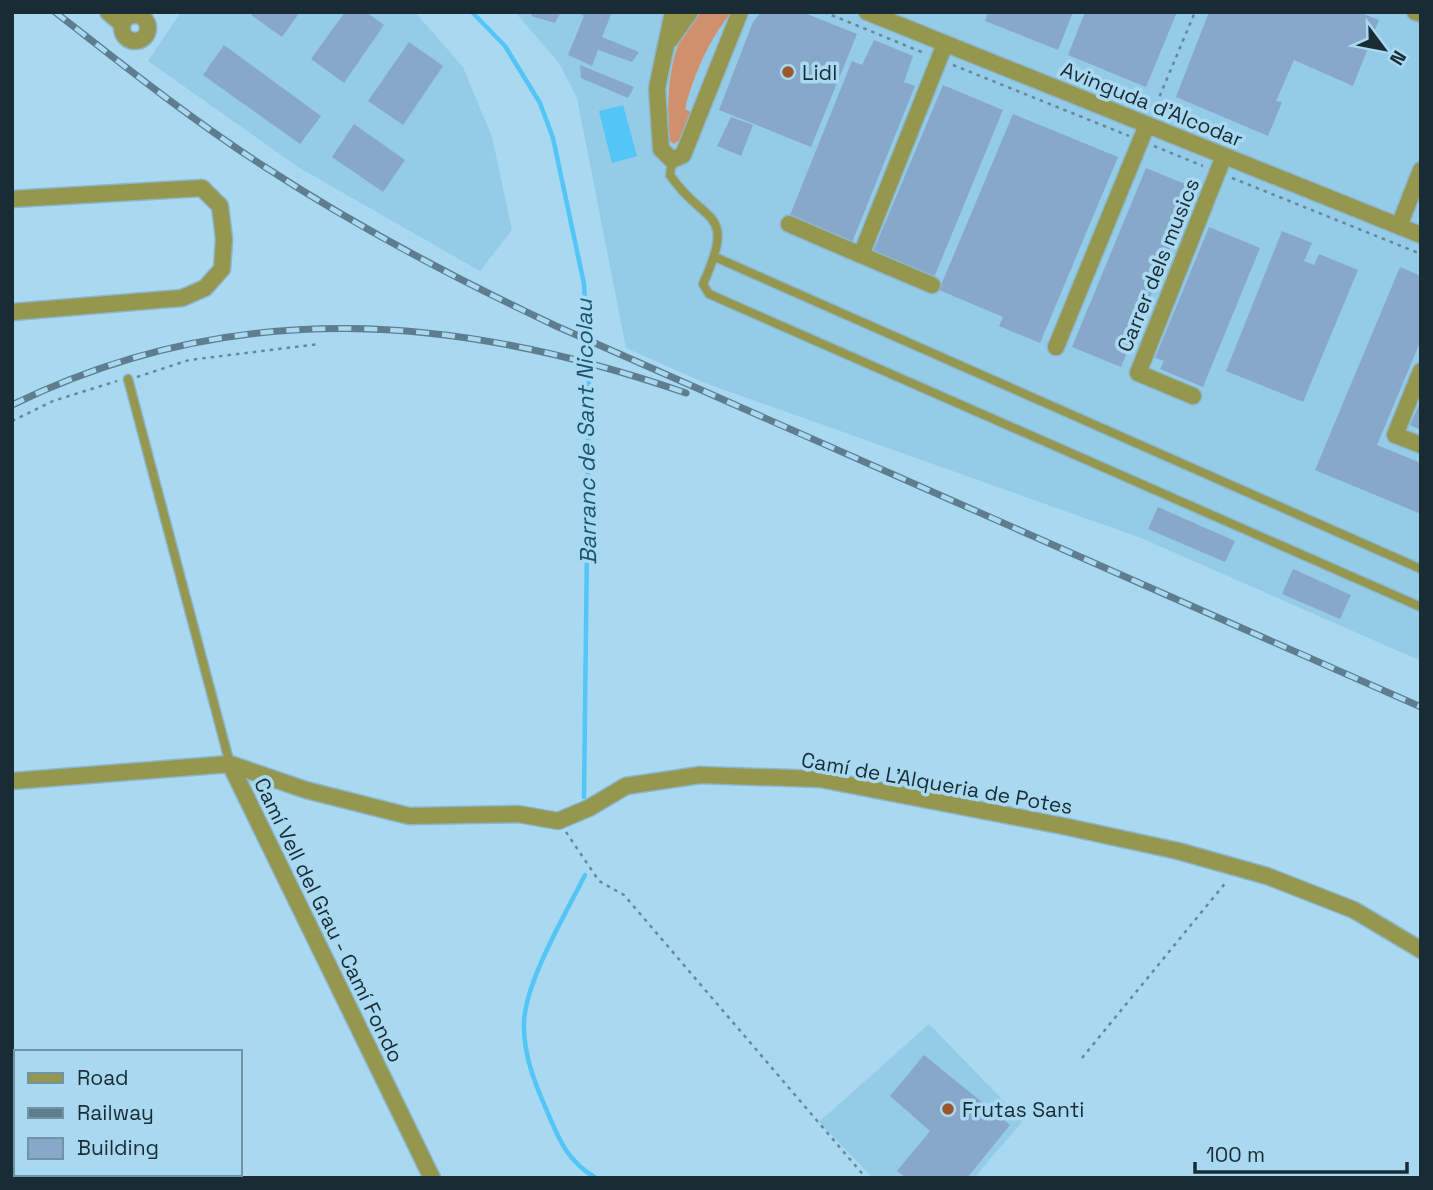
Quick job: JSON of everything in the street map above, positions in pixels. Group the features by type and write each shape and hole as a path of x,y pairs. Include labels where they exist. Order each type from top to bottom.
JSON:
{"street":[{"path":"107,12 122,24 128,39 141,40 148,29 146,15 131,15 122,24"},
{"path":"673,12 657,88 661,149 672,160 683,155 741,14"},
{"path":"667,44 690,12"},
{"name":"Avinguda d'Alcodar","path":"867,12 942,51 1147,125 1421,235"},
{"path":"1415,12 1421,14"},
{"path":"861,255 942,51"},
{"path":"1056,347 1147,125"},
{"name":"Carrer dels musics","path":"1193,396 1138,373 1224,156"},
{"path":"1399,226 1421,170"},
{"path":"12,199 202,188 220,206 224,239 222,269 205,288 182,298 12,312"},
{"path":"789,224 932,285"},
{"path":"1421,371 1395,435 1421,445"},
{"path":"230,764 306,790 409,816 518,814 558,821"},
{"name":"Camí Vell del Grau - Camí Fondo","path":"12,781 230,764 432,1178"},
{"name":"Camí de L'Alqueria de Potes","path":"558,821 589,808 626,786 700,775 820,779 1063,826 1238,868 1354,910 1421,950"}],"lane":[{"path":"672,160 670,175 677,186 713,216 718,243 703,284 709,294 1421,607"},
{"path":"715,257 1421,569"},
{"path":"128,379 230,764"}],"path":[{"path":"824,12 942,51 1141,141 1421,254"},
{"path":"1147,125 1195,12"},
{"path":"12,421 53,401 189,360 319,344"},
{"path":"558,821 599,881 624,895 866,1178"},
{"path":"1082,1058 1238,868"}],"shaded area":[{"path":"181,12 415,12 463,67 492,137 512,230 480,271 298,167 148,61"},
{"path":"515,12 1421,12 1421,661 1141,538 705,383 626,348 577,98 559,63"},
{"path":"700,12 732,12 703,57 685,109 693,113 682,138 674,144 670,141 668,108 671,72 681,39"},
{"path":"929,1024 1023,1121 974,1178 873,1178 819,1122"}],"water":[{"path":"623,105 637,156 612,163 599,111"}],"building":[{"path":"254,12 300,12 282,37 251,15"},
{"path":"345,12 366,12 384,25 344,83 311,59"},
{"path":"533,12 561,12 555,23 531,16"},
{"path":"576,12 612,12 602,37 639,52 632,62 598,50 592,66 568,55 584,16"},
{"name":"Lidl","path":"761,12 802,12 857,34 811,147 719,110 753,22"},
{"path":"988,12 1073,12 1058,50 985,21"},
{"path":"1085,12 1177,12 1146,87 1068,55"},
{"path":"1209,12 1358,12 1379,20 1353,86 1294,60 1276,101 1282,102 1268,136 1176,97"},
{"path":"874,40 913,56 904,82 915,86 851,245 788,220 852,61 862,65"},
{"path":"409,42 443,66 403,125 368,101"},
{"path":"224,45 321,116 300,144 203,75"},
{"path":"580,65 634,87 628,98 581,78"},
{"path":"943,85 1003,110 933,280 872,254"},
{"path":"1013,114 1118,157 1040,343 999,326 1003,317 939,290"},
{"path":"731,117 753,125 741,156 717,146"},
{"path":"354,124 405,160 383,192 332,157"},
{"path":"1146,168 1195,188 1121,367 1072,347"},
{"path":"1209,227 1260,248 1203,387 1160,369 1164,361 1155,358"},
{"path":"1282,231 1312,243 1304,261 1314,265 1319,254 1358,270 1303,402 1226,371"},
{"path":"1400,267 1421,276 1421,340 1377,445 1421,463 1421,514 1315,470"},
{"path":"1421,400 1421,430 1410,425"},
{"path":"1158,507 1235,541 1225,562 1148,529"},
{"path":"1293,569 1351,595 1340,619 1282,594"},
{"name":"Frutas Santi","path":"924,1055 1010,1125 967,1178 906,1178 897,1171 930,1131 890,1096"}],"waterway":[{"name":"Barranc de Sant Nicolau","path":"472,12 505,46 540,103 553,138 584,284 589,375 584,797"},
{"name":"Barranc de Sant Nicolau","path":"585,875 531,988 526,1006 524,1035 534,1079 560,1141 578,1165 596,1178"}],"railway":[{"path":"55,12 185,112 265,167 372,232 482,290 556,326 1421,707"},
{"path":"12,405 96,370 180,346 263,332 347,328 431,333 516,346 600,366 686,393"}],"place":[{"name":"Lidl","path":"788,72"},
{"name":"Frutas Santi","path":"948,1109"}]}
